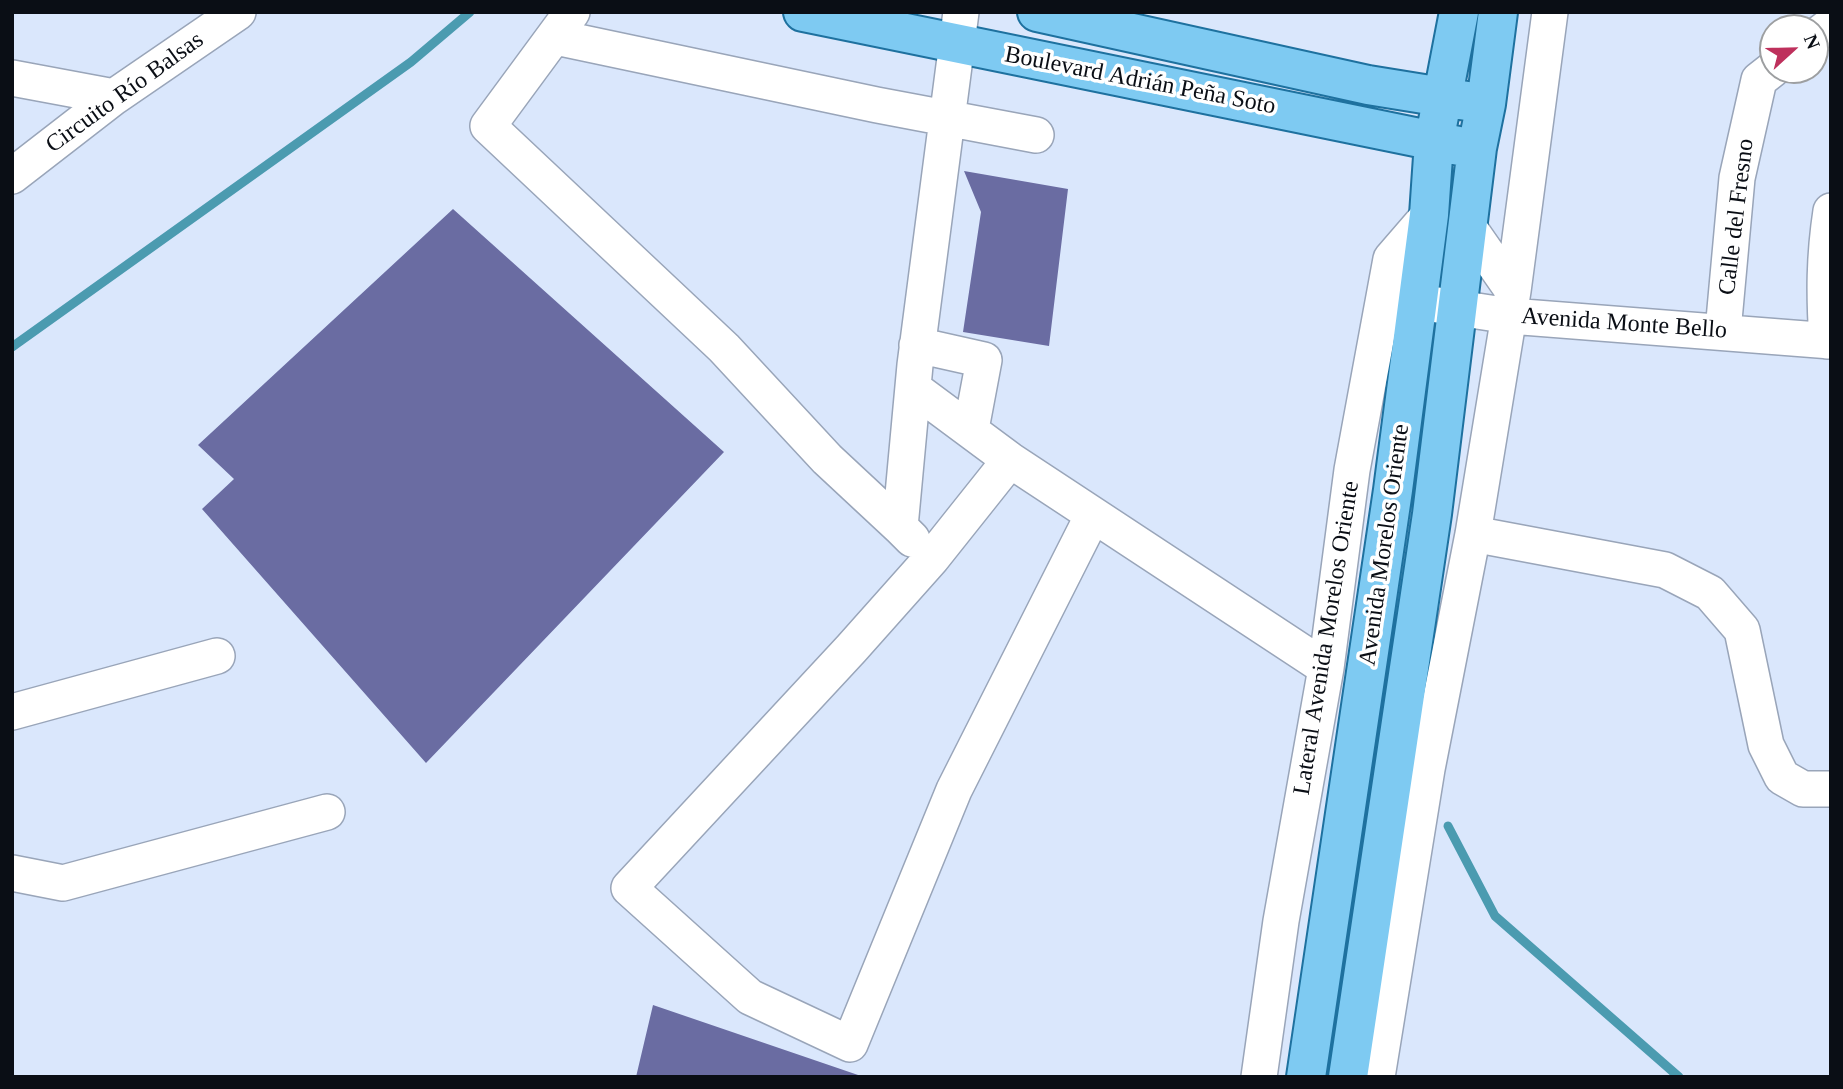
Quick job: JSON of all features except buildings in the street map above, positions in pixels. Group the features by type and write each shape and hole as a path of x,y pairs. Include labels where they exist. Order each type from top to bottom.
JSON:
{"main road":[{"name":"Boulevard Adrián Peña Soto","path":"803,12 960,28 1093,72 1434,142 1477,148"},
{"name":"Boulevard Adrián Peña Soto","path":"1037,12 1103,20 1368,85 1486,104"},
{"name":"Avenida Morelos Oriente","path":"1306,1077 1393,490 1430,215 1434,142 1459,12"},
{"name":"Avenida Morelos Oriente","path":"1348,1077 1432,514 1477,148 1486,104 1498,12"}],"street":[{"name":"Circuito Río Balsas","path":"12,176 114,97 238,12"},
{"path":"1377,1077 1427,769 1473,534 1512,303 1550,12"},
{"path":"1093,72 1103,20"},
{"path":"932,558 827,459 714,339 488,126 563,25 877,105 1036,135"},
{"path":"900,527 917,345 960,28"},
{"path":"12,78 114,97"},
{"name":"Calle del Fresno","path":"1723,331 1737,178 1759,80"},
{"path":"1829,341 1823,291 1831,211"},
{"name":"Lateral Avenida Morelos Oriente","path":"1259,1077 1281,921 1326,668 1352,470 1391,259 1430,215"},
{"path":"1467,225 1512,303"},
{"name":"Avenida Monte Bello","path":"1418,302 1456,308 1512,303 1723,331 1829,341"},
{"path":"917,345 984,360 971,429"},
{"path":"913,388 1010,460 1326,668"},
{"path":"1010,460 932,558 629,888 750,997 850,1044 954,790 1093,515"},
{"path":"1473,534 1665,570 1710,593 1742,630 1766,745 1782,777 1803,789 1831,789"},
{"path":"12,712 217,656"},
{"path":"12,873 63,883 327,812"}],"waterway":[{"path":"12,347 411,62 470,12"},
{"path":"1448,826 1495,916 1679,1077"}]}
